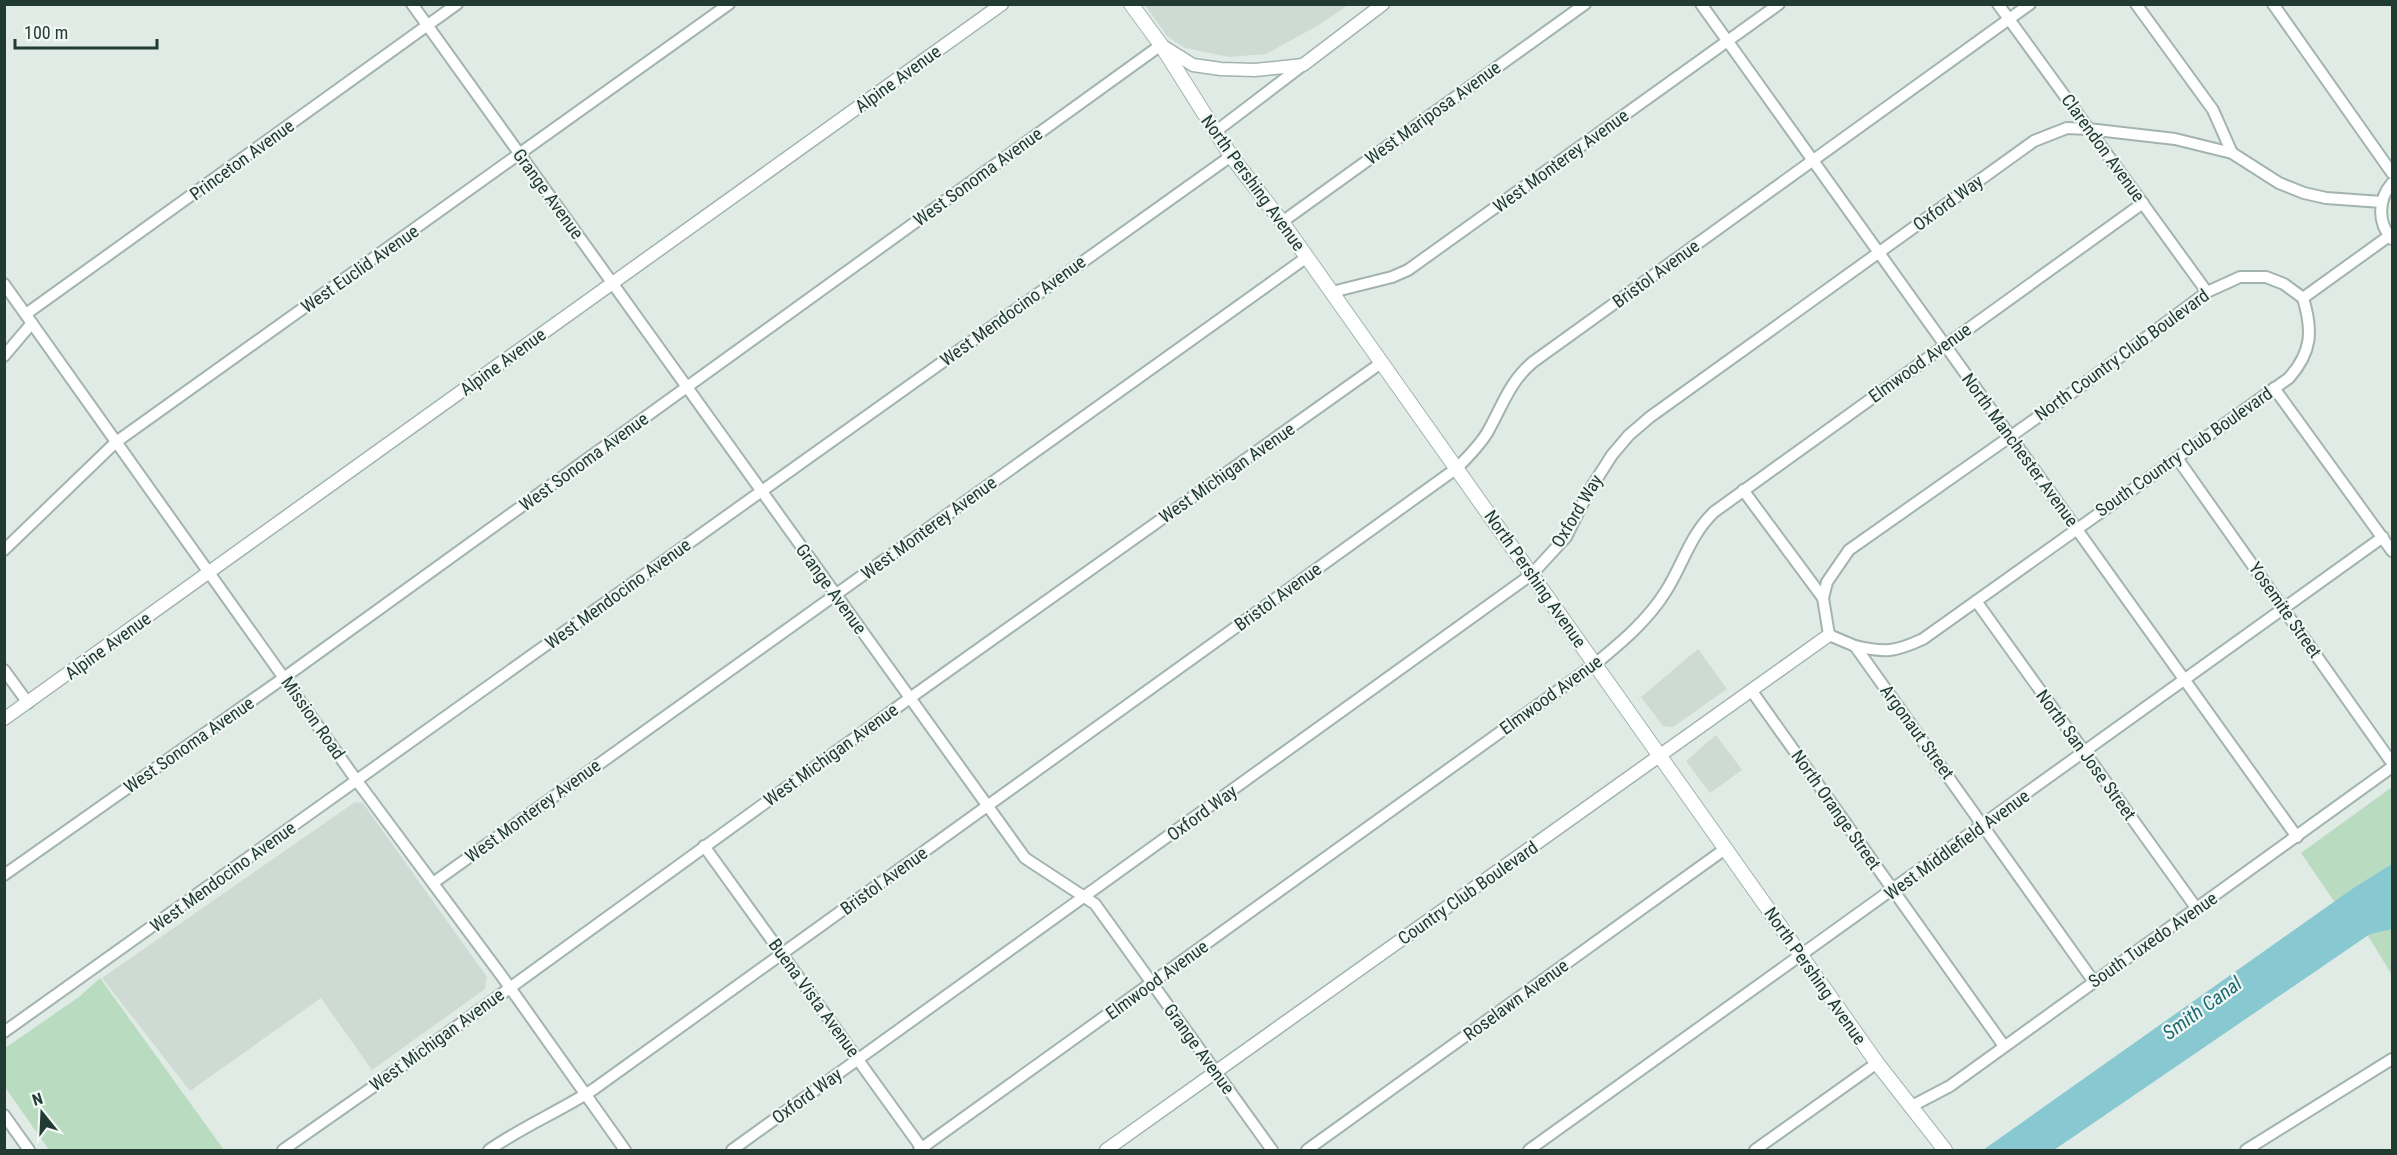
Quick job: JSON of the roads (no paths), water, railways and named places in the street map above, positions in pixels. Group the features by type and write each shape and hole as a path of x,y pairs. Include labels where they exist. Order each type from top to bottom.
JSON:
{"main road":[{"name":"North Pershing Avenue","path":"1131,4 1161,45 1231,156 1332,292 1877,1063 1944,1150"}],"street":[{"name":"Grange Avenue","path":"412,4 1025,858 1095,904 1272,1150"},
{"name":"Princeton Avenue","path":"26,314 457,4"},
{"name":"West Euclid Avenue","path":"4,550 116,442 729,4"},
{"name":"Alpine Avenue","path":"4,720 1002,4"},
{"path":"1215,132 1383,4"},
{"name":"West Mariposa Avenue","path":"1282,222 1585,4"},
{"name":"North Manchester Avenue","path":"1701,4 2297,837"},
{"name":"West Monterey Avenue","path":"1332,292 1392,277 1408,270 1779,4"},
{"name":"Clarendon Avenue","path":"1998,4 2207,292"},
{"name":"Bristol Avenue","path":"489,1150 512,1134 585,1095 1456,468 1473,452 1487,433 1506,393 1526,368 2030,4"},
{"path":"2136,4 2213,110 2232,153"},
{"path":"2273,4 2392,173"},
{"path":"1161,45 1193,65 1221,69 1255,70 1303,65"},
{"name":"West Sonoma Avenue","path":"4,875 285,677 1161,45"},
{"name":"Oxford Way","path":"732,1150 1532,574 1566,537 1598,474 1629,435 1650,417 2034,141 2067,128 2175,139 2232,153 2270,178 2304,193 2326,198 2382,202"},
{"name":"West Mendocino Avenue","path":"4,1032 1231,156"},
{"path":"2303,298 2391,238 2381,219 2382,202 2392,183"},
{"name":"Elmwood Avenue","path":"921,1150 1595,664 1627,637 1656,606 1676,574 1694,535 1706,520 1743,490 2143,203"},
{"name":"West Monterey Avenue","path":"433,883 1307,257"},
{"name":"North Country Club Boulevard","path":"1823,598 1827,582 1849,550 2207,292 2240,278 2266,277 2284,284 2303,298"},
{"name":"Mission Road","path":"4,284 357,781 625,1150"},
{"name":"South Country Club Boulevard","path":"1855,646 1877,651 1900,650 1923,639 2289,378 2305,357 2310,330 2303,298"},
{"path":"4,356 32,323"},
{"name":"West Michigan Avenue","path":"283,1150 910,698 1382,363"},
{"path":"2274,388 2392,551"},
{"name":"Yosemite Street","path":"2177,458 2286,609 2392,765"},
{"path":"1743,490 1823,598 1829,635 1855,646"},
{"name":"West Middlefield Avenue","path":"1529,1150 1984,826 2383,537"},
{"name":"North San Jose Street","path":"1976,601 2197,909"},
{"name":"Country Club Boulevard","path":"1106,1150 1829,635"},
{"name":"Argonaut Street","path":"1855,646 2094,982"},
{"path":"4,670 28,703"},
{"name":"North Orange Street","path":"1751,690 2004,1046"},
{"name":"South Tuxedo Avenue","path":"1910,1107 1950,1086 2297,837 2392,765"},
{"name":"Buena Vista Avenue","path":"704,846 921,1150"},
{"name":"Roselawn Avenue","path":"1307,1150 1725,849"},
{"path":"2246,1150 2392,1059"},
{"path":"1755,1150 1877,1063"},
{"path":"4,1116 29,1150"}],"water":[{"name":"Smith Canal","path":"2392,864 2392,929 2370,934 2054,1150 1983,1150 2352,889"}]}
